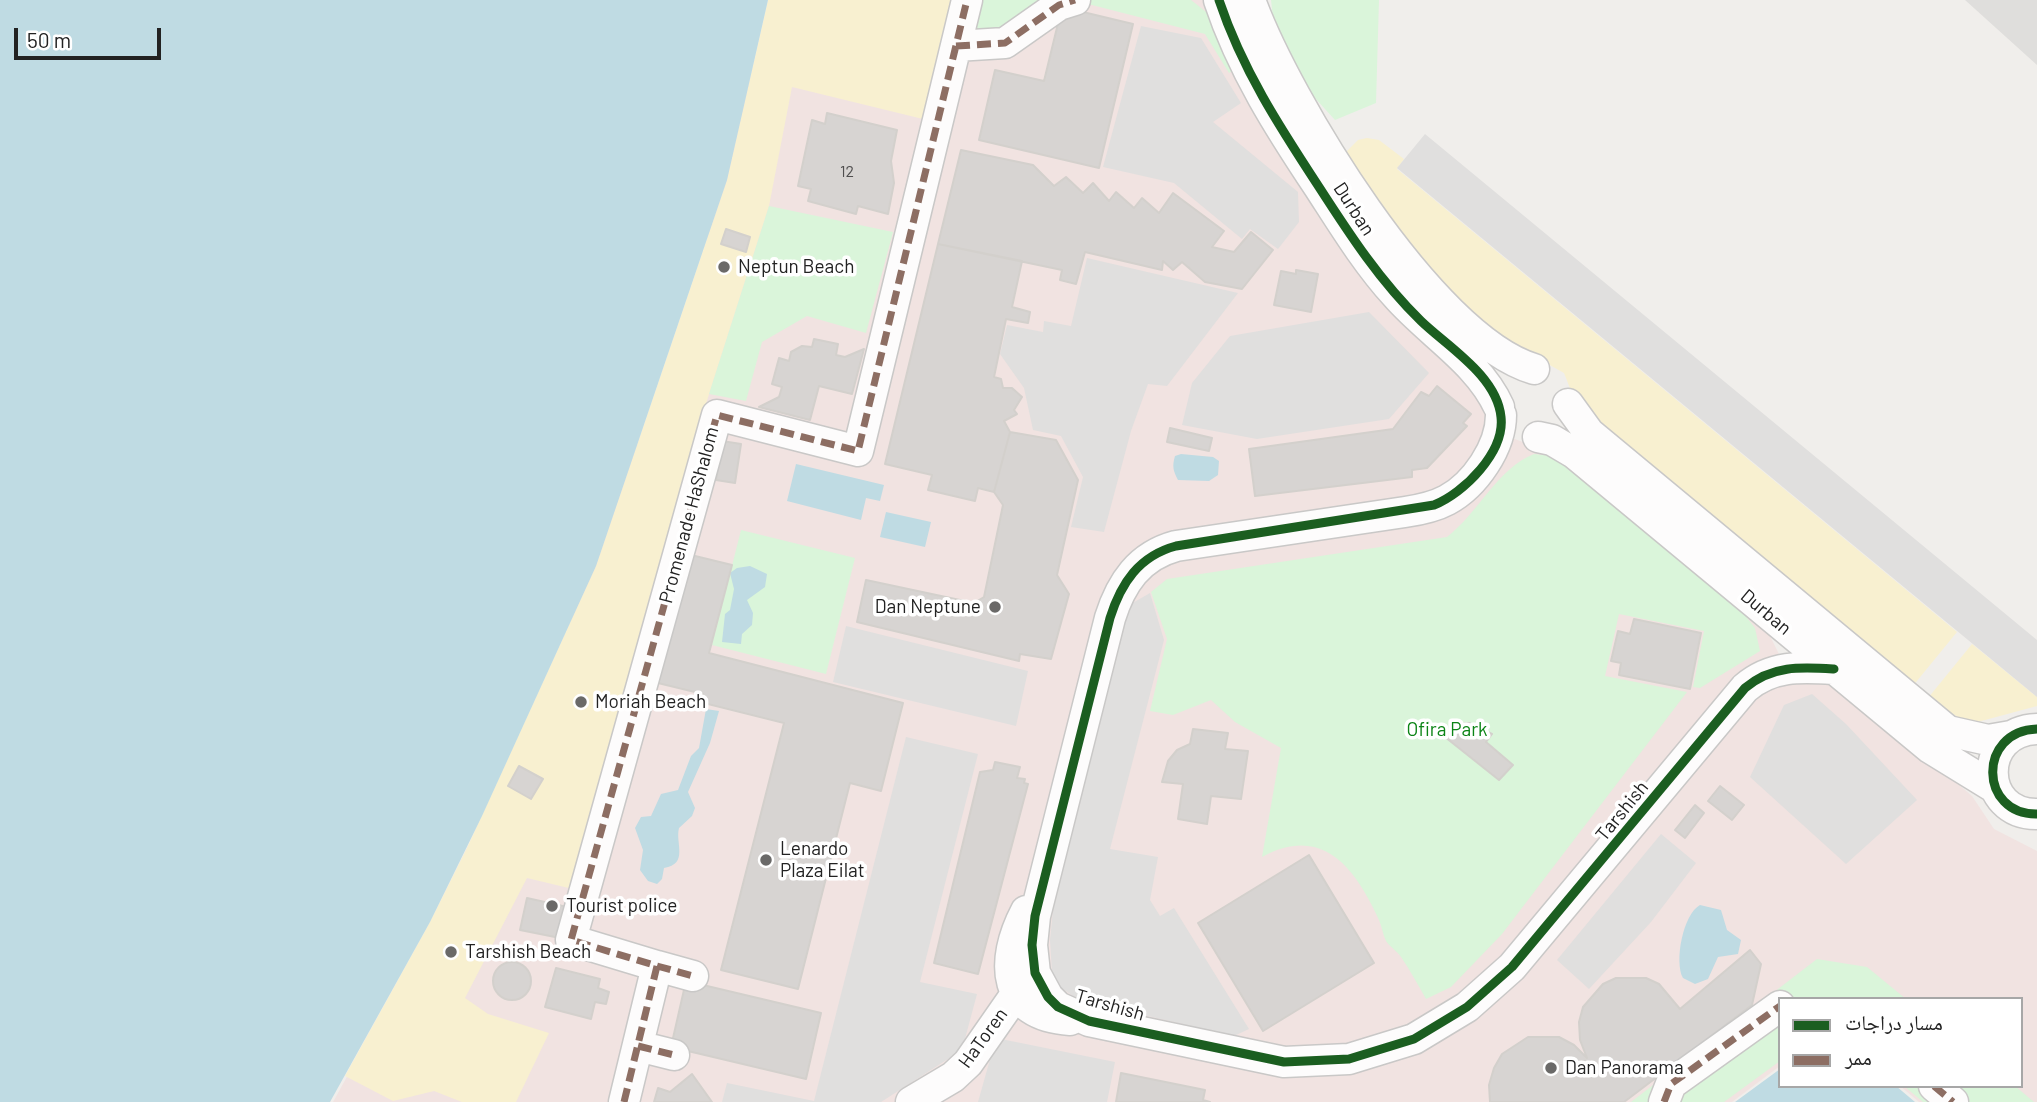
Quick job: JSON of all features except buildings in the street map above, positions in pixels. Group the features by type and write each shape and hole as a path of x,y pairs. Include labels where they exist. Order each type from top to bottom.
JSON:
{"street":[{"name":"Promenade HaShalom","path":"657,966 571,940 717,415 858,451 967,0"},
{"path":"956,46 1004,43 1059,5 1075,0"},
{"name":"Durban","path":"1219,0 1233,38 1268,109 1361,253 1401,301 1481,377 1500,411"},
{"name":"Durban","path":"1250,0 1275,61 1293,94 1391,244 1429,288 1498,353 1534,369"},
{"path":"1534,369 1558,379 1564,388 1567,404 1560,424 1538,437 1514,431 1500,411 1501,391 1506,382 1518,372 1534,369"},
{"name":"Durban","path":"1567,404 1590,433 1948,731 1989,740 2029,730"},
{"name":"Tarshish","path":"1089,1021 1058,1007 1048,997 1035,973 1032,931 1110,618 1120,592 1140,564 1157,552 1176,546 1405,512 1434,505 1462,489 1489,455 1500,433 1500,411"},
{"name":"Durban","path":"1538,437 1552,440 1574,453 1930,748 1995,788 2004,802 2033,816"},
{"name":"Tarshish","path":"1041,892 1027,909 1012,944 1010,979 1025,1006 1040,1015 1089,1021 1284,1062 1349,1059 1414,1039 1467,1007 1512,967 1750,684 1782,668 1834,668"},
{"path":"1995,788 1992,772 1995,755 2029,730"},
{"path":"624,1102 657,966 693,976"},
{"name":"HaToren","path":"911,1102 953,1077 968,1063 1016,994"},
{"path":"1664,1102 1671,1084 1778,1007"},
{"path":"638,1046 674,1055"},
{"path":"1936,1088 1953,1102"}],"shaded area":[{"path":"771,0 1216,0 1488,397 1512,438 1531,445 1554,447 1767,630 1783,662 1852,693 1972,796 1994,829 2037,851 2037,1102 1919,1102 1902,1088 2023,1088 2023,997 1778,997 1778,1068 1732,1102 333,1102 432,923 556,660 688,309"},
{"path":"1965,0 2037,0 2037,65"},
{"path":"1141,26 1201,38 1241,103 1213,122 1298,192 1299,222 1278,249 1250,229 1242,239 1174,183 1103,167"},
{"path":"1425,134 2037,640 2037,697 1397,168"},
{"path":"1087,258 1238,293 1167,386 1148,384 1131,431 1104,532 1071,527 1083,477 1061,436 1033,430 1024,388 1000,354 1007,325 1043,332 1044,321 1071,326"},
{"path":"1369,312 1429,373 1389,419 1257,439 1182,425 1192,383 1230,336"},
{"path":"1150,593 1164,640 1110,849 1158,857 1150,900 1160,916 1174,908 1249,1029 1234,1036 1079,1000 1060,987 1052,973 1050,940 1055,889 1124,608"},
{"path":"846,626 1028,671 1016,726 833,682"},
{"path":"1812,694 1846,724 1917,800 1846,864 1750,777 1784,705"},
{"path":"906,737 978,754 920,982 977,994 962,1050 881,1102 722,1102 727,1083 814,1101"},
{"path":"1661,834 1696,863 1651,922 1589,989 1557,960"},
{"path":"996,1038 1115,1062 1107,1102 978,1102"}],"sand":[{"path":"768,0 957,0 927,120 792,87 769,206 705,407 577,890 527,878 465,998 488,1014 549,1033 516,1102 462,1102 434,1091 393,1101 345,1076 430,922 467,848 596,566 727,180"},
{"path":"1358,140 1379,140 1404,159 1397,169 1957,632 1912,687 1579,411 1564,373 1489,331 1423,263 1340,158"},
{"path":"1972,644 2037,697 2037,706 1974,723 1964,721 1928,698"}],"green space":[{"path":"976,0 1191,0 1210,15 1235,69 1229,73 1205,34 1088,4 1024,44 967,32"},
{"path":"1271,0 1379,0 1376,103 1335,120 1304,86 1275,37"},
{"path":"769,206 893,232 866,333 807,316 762,342 746,401 709,394"},
{"name":"Ofira Park","path":"1534,454 1552,456 1737,605 1755,628 1760,651 1700,688 1693,687 1704,631 1619,614 1605,676 1687,692 1502,934 1451,987 1426,999 1401,957 1386,941 1379,920 1359,883 1334,856 1319,848 1302,845 1283,848 1262,857 1281,748 1235,722 1211,700 1173,715 1150,711 1167,639 1151,592 1167,579 1447,537 1499,480 1521,461"},
{"path":"741,530 855,558 826,674 712,645"},
{"path":"1817,959 1867,967 1904,997 1778,997 1778,1062 1724,1102 1631,1102"},
{"path":"1906,1088 2017,1088 2034,1102 1923,1102"}],"water":[{"path":"0,0 768,0 727,180 596,566 482,816 430,922 330,1102 0,1102"},
{"path":"1181,454 1213,457 1219,461 1218,475 1209,481 1178,480 1174,463 1175,456"},
{"path":"796,464 884,485 880,501 866,498 861,520 787,501"},
{"path":"886,512 931,522 925,547 880,537"},
{"path":"750,566 767,574 765,587 747,600 753,613 752,625 742,634 741,644 722,642 725,614 730,610 734,589 730,573 737,568"},
{"path":"706,709 719,711 710,743 688,792 695,808 692,816 679,828 679,858 672,866 664,868 662,879 657,884 648,881 640,870 643,850 635,828 641,817 651,816 661,794 678,790 691,756 699,748"},
{"path":"1700,905 1721,910 1727,930 1741,940 1738,954 1718,957 1708,979 1695,984 1683,978 1679,961 1685,928 1694,910"},
{"path":"1778,1070 1778,1088 1898,1088 1915,1102 1735,1102"}],"marked path":[{"path":"624,1102 657,966 571,940 717,415 858,451 967,0"},
{"path":"956,46 1005,43 1059,5 1075,0"},
{"path":"657,966 693,976"},
{"path":"1664,1102 1671,1084 1778,1007"},
{"path":"638,1046 674,1055"},
{"path":"1936,1088 1953,1102"}],"cycle path":[{"path":"1219,0 1250,73 1331,205 1392,290 1421,321 1470,363 1491,388 1498,402 1500,430 1496,444 1480,470 1458,491 1434,505 1176,546 1152,557 1133,573 1120,593 1110,618 1035,916 1032,945 1035,973 1048,997 1058,1007 1089,1021 1284,1062 1349,1059 1414,1039 1467,1007 1512,967 1745,688 1755,680 1776,671 1798,668 1834,669"},
{"path":"2037,729 2017,733 2004,743 1995,757 1993,773 1996,788 2004,801 2018,811 2037,814"}],"place":[{"name":"Neptun Beach","path":"724,267"},
{"name":"Dan Neptune","path":"995,607"},
{"name":"Moriah Beach","path":"581,702"},
{"name":"Lenardo Plaza Eilat","path":"766,860"},
{"name":"Tourist police","path":"552,906"},
{"name":"Tarshish Beach","path":"451,952"},
{"name":"Dan Panorama","path":"1551,1068"}]}
